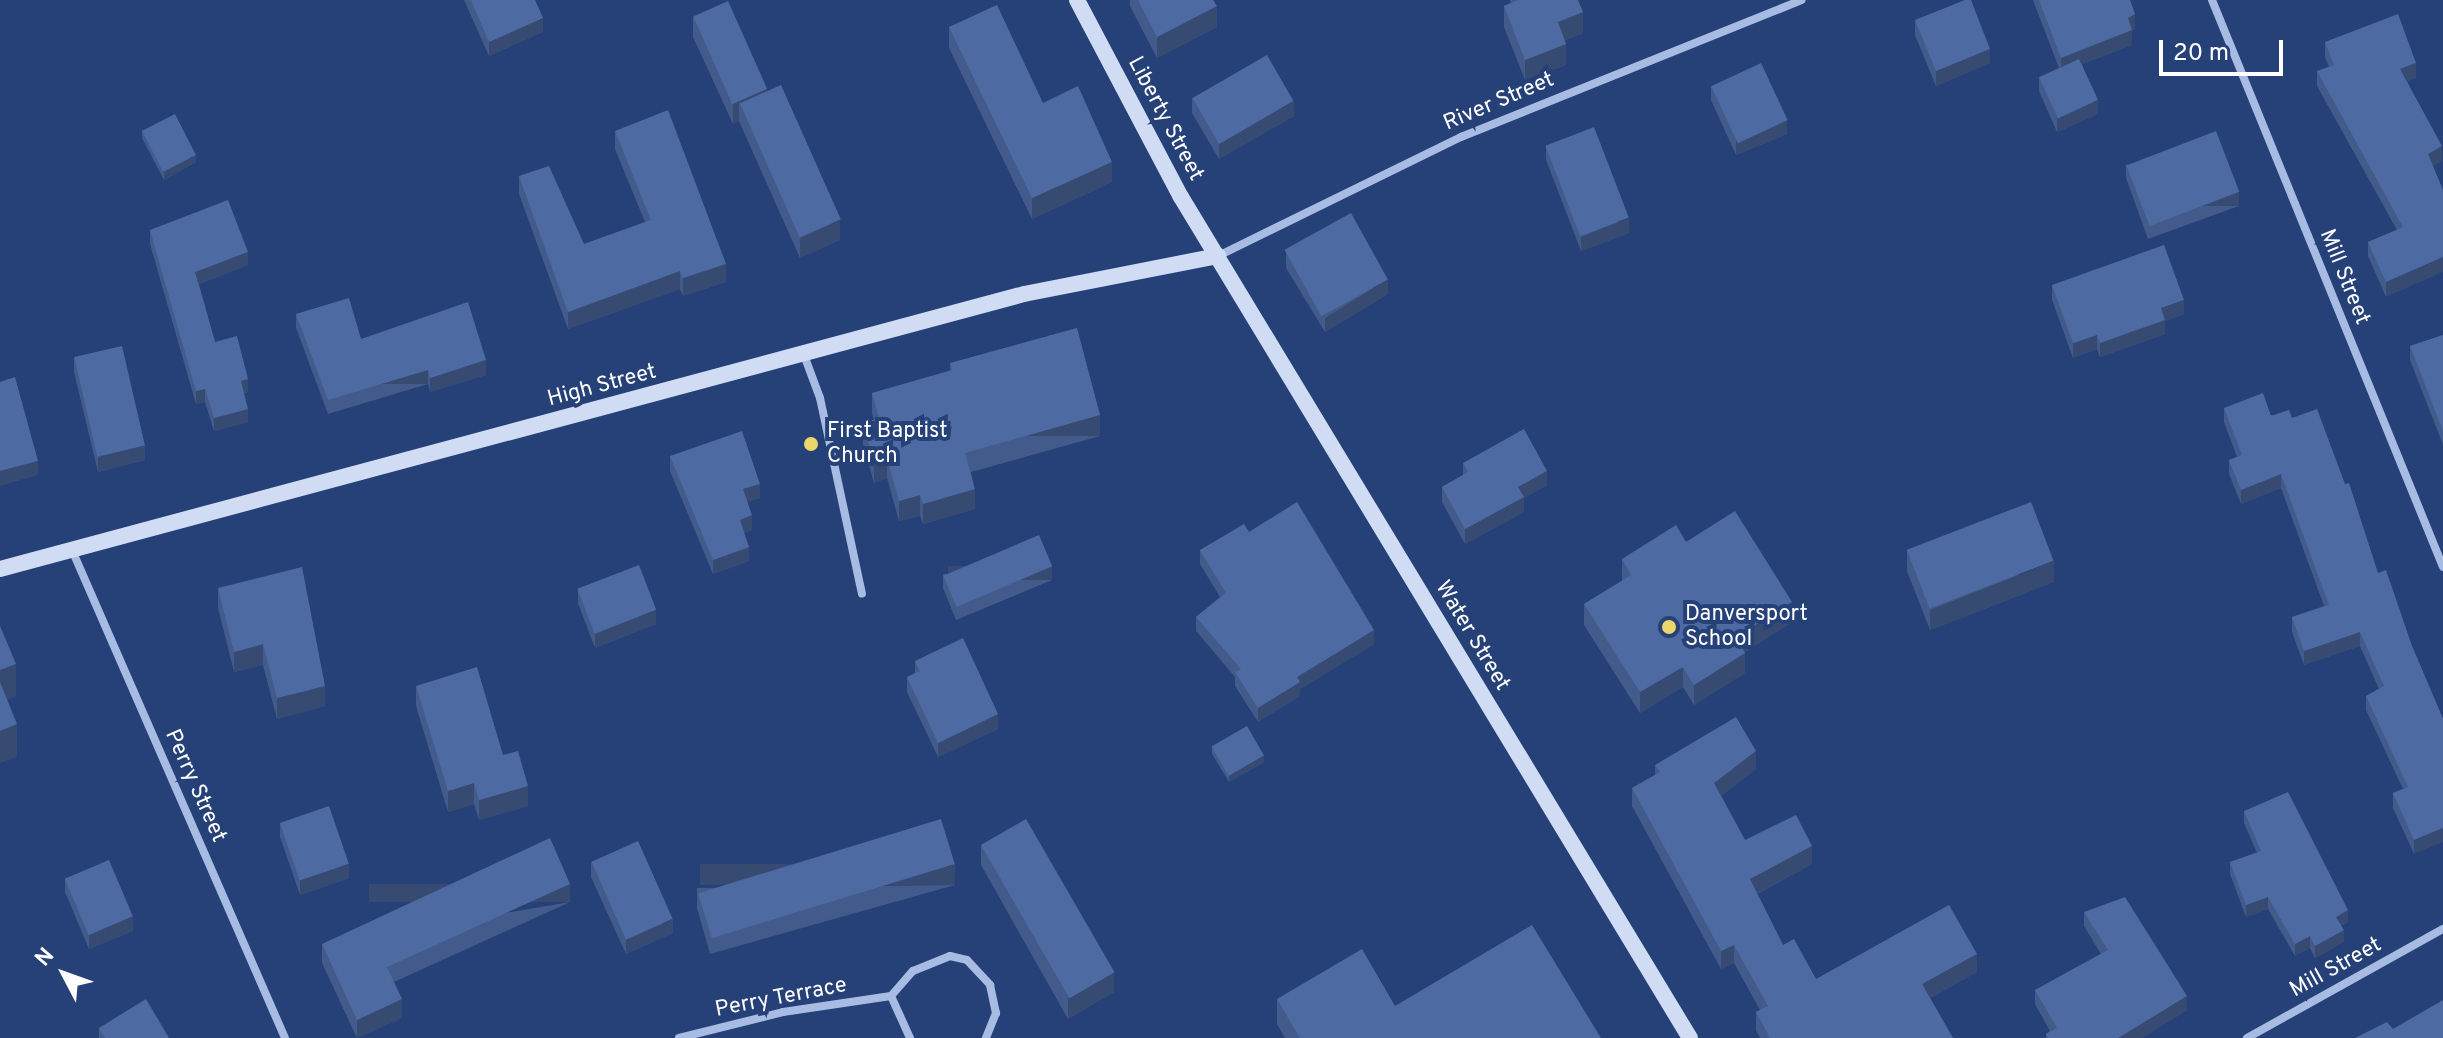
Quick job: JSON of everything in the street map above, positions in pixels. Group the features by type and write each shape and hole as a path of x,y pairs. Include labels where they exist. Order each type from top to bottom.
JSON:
{"main road":[{"name":"Liberty Street","path":"1077,0 1218,256"},
{"name":"High Street","path":"0,569 1024,294 1218,256"},
{"name":"Water Street","path":"1218,256 1690,1038"}],"street":[{"name":"River Street","path":"1218,256 1461,137 1802,0"},
{"name":"Mill Street","path":"2212,0 2443,567"},
{"path":"804,355 820,398 862,594"},
{"name":"Perry Street","path":"72,550 285,1038"},
{"name":"Mill Street","path":"2247,1038 2443,929"},
{"path":"910,1038 891,996 913,971 950,956 967,960 990,985 996,1013 986,1038"},
{"name":"Perry Terrace","path":"679,1038 783,1012 891,996"}],"building":[{"path":"471,0 535,0 543,18 489,42"},
{"path":"1138,0 1213,0 1217,6 1157,37"},
{"path":"1518,0 1578,0 1583,12 1558,22 1566,44 1525,60 1504,6"},
{"path":"1971,0 1990,49 1936,71 1915,20"},
{"path":"2039,0 2130,0 2135,14 2128,18 2132,30 2061,58"},
{"path":"728,1 767,89 732,104 693,16"},
{"path":"997,5 1043,103 1078,86 1112,162 1032,198 949,27"},
{"path":"2398,14 2416,63 2400,69 2442,146 2428,154 2443,190 2443,257 2386,282 2368,242 2403,227 2317,71 2334,65 2325,42"},
{"path":"1267,55 1294,101 1219,144 1193,98"},
{"path":"2079,59 2098,100 2058,118 2039,78"},
{"path":"1761,63 1788,120 1738,143 1711,86"},
{"path":"781,85 841,219 800,238 740,103"},
{"path":"668,110 726,264 683,278 680,271 568,312 519,176 549,166 584,244 651,220 615,131"},
{"path":"175,114 196,155 163,172 142,131"},
{"path":"1594,127 1629,218 1580,236 1545,146"},
{"path":"2216,131 2239,192 2150,226 2126,165"},
{"path":"228,200 248,252 195,272 215,342 237,336 248,379 241,381 248,409 214,418 205,389 196,391 150,230"},
{"path":"1351,213 1388,279 1321,316 1285,250"},
{"path":"2164,245 2184,300 2161,308 2165,320 2100,343 2097,335 2073,343 2052,285"},
{"path":"349,298 361,339 468,302 486,360 430,378 428,370 328,400 296,314"},
{"path":"1077,328 1100,415 965,453 975,489 923,504 920,495 899,501 887,458 874,462 863,423 879,418 872,393 952,370 950,363"},
{"path":"2443,335 2443,431 2410,346"},
{"path":"122,346 145,445 97,456 74,357"},
{"path":"15,377 38,461 0,471 0,382"},
{"path":"2263,393 2271,416 2289,410 2292,418 2317,409 2345,484 2349,483 2378,573 2386,570 2412,646 2443,719 2443,828 2414,840 2393,793 2408,787 2366,696 2384,686 2360,632 2304,651 2292,617 2329,605 2281,474 2241,490 2229,460 2242,455 2224,408"},
{"path":"1524,429 1547,471 1518,487 1524,497 1465,529 1442,487 1468,472 1463,463"},
{"path":"742,431 760,484 743,489 752,515 740,520 749,547 713,560 670,456"},
{"path":"1297,502 1374,630 1297,677 1300,682 1258,708 1235,672 1241,669 1196,617 1226,593 1200,550 1244,524 1249,532"},
{"path":"2031,502 2054,561 1929,608 1907,550"},
{"path":"1735,511 1792,602 1736,637 1745,653 1694,685 1683,667 1640,692 1584,604 1631,575 1622,559 1676,525 1686,542"},
{"path":"1039,535 1052,566 957,607 943,576"},
{"path":"639,565 656,610 595,633 577,589"},
{"path":"302,567 325,686 277,698 263,644 234,652 218,588"},
{"path":"0,626 16,664 0,670"},
{"path":"963,638 998,714 938,743 907,677 920,671 915,661"},
{"path":"477,667 503,755 518,751 528,786 479,800 474,783 448,791 416,686"},
{"path":"0,682 17,724 0,731"},
{"path":"1736,717 1756,751 1714,783 1745,840 1796,815 1812,846 1750,879 1783,945 1794,939 1816,979 1949,905 1977,954 1922,984 1953,1038 1770,1038 1756,1012 1768,1006 1734,945 1721,951 1632,788 1660,772 1655,765"},
{"path":"1247,726 1264,755 1228,776 1211,746"},
{"path":"2288,792 2348,910 2336,917 2344,930 2315,946 2310,936 2295,944 2268,897 2246,905 2230,862 2261,851 2244,811"},
{"path":"329,806 349,864 300,881 280,823"},
{"path":"941,819 955,864 712,938 698,893"},
{"path":"1026,819 1114,972 1069,998 981,845"},
{"path":"550,838 570,884 387,967 402,999 357,1020 322,944"},
{"path":"638,841 673,919 626,939 591,862"},
{"path":"109,860 133,916 89,935 65,879"},
{"path":"2125,897 2187,996 2118,1038 2048,1038 2046,1034 2057,1028 2035,990 2108,950 2084,912"},
{"path":"1532,925 1601,1038 1300,1038 1277,999 1362,949 1395,1006"},
{"path":"146,999 169,1038 105,1038 99,1028"},
{"path":"2443,1000 2443,1038 2355,1038 2387,1022 2393,1029"}],"place":[{"name":"First Baptist Church","path":"811,444"},
{"name":"Danversport School","path":"1669,627"}]}
